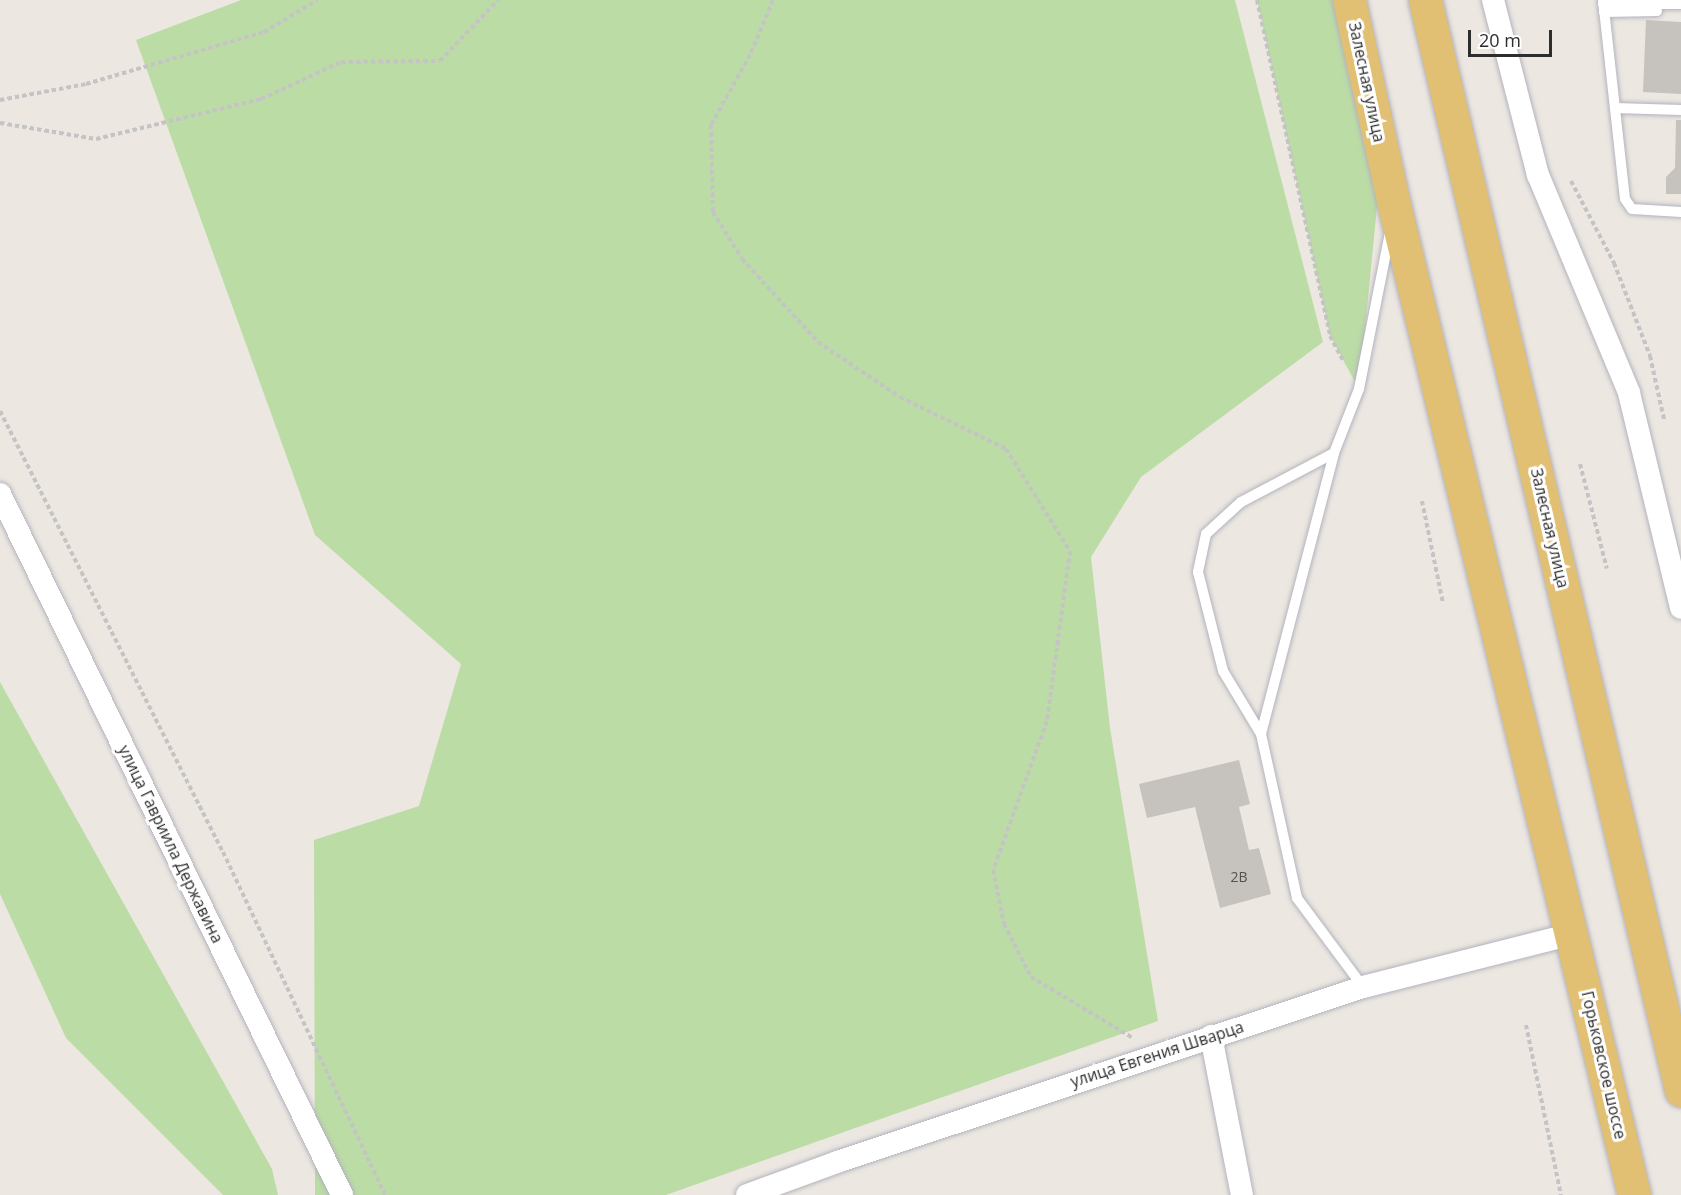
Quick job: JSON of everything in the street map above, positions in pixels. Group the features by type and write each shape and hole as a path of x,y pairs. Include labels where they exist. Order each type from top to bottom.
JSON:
{"main road":[{"name":"Залесная улица","path":"1349,0 1395,209 1573,934"},
{"name":"Залесная улица","path":"1425,0 1673,1057"},
{"name":"Горьковское шоссе","path":"1573,934 1634,1195"},
{"path":"1673,1057 1681,1090"}],"street":[{"path":"1493,0 1538,175 1629,393 1681,608"},
{"name":"улица Гавриила Державина","path":"0,494 342,1195"},
{"name":"улица Евгения Шварца","path":"747,1195 1158,1053 1363,987 1573,934"},
{"path":"1673,1057 1681,1020"},
{"path":"1212,1036 1242,1195"}],"lane":[{"path":"1603,5 1681,4"},
{"path":"1603,5 1681,10"},
{"path":"1603,5 1625,199 1632,209 1681,212"},
{"path":"1615,108 1681,110"},
{"path":"1261,734 1334,453 1359,389 1395,209"},
{"path":"1334,453 1241,502 1206,534 1198,572 1223,671 1261,734 1297,898 1363,987"}],"path":[{"path":"0,100 86,84 264,32 317,0"},
{"path":"0,123 96,139 261,99 341,62 440,61 498,0"},
{"path":"773,0 750,55 711,125 713,212 742,259 818,342 900,397 1006,449 1070,552 1047,722 993,870 1004,924 1031,977 1158,1053"},
{"path":"1257,0 1330,336 1359,389"},
{"path":"1569,178 1614,263 1650,356 1665,425"},
{"path":"0,411 223,852 385,1195"},
{"path":"1580,464 1607,568"},
{"path":"1422,501 1443,603"},
{"path":"1526,1025 1561,1195"}],"green space":[{"path":"241,0 1235,0 1323,342 1141,477 1091,557 1110,728 1158,1021 666,1195 315,1195 314,840 419,806 461,664 315,535 136,40"},
{"path":"1257,0 1333,0 1378,197 1359,389 1330,336"},
{"path":"0,682 272,1169 278,1195 223,1195 66,1038 0,894"}],"building":[{"path":"1646,20 1681,22 1681,94 1643,92"},
{"path":"1676,120 1681,120 1681,194 1666,194 1666,177 1675,168"},
{"path":"1239,760 1250,804 1239,807 1249,850 1259,848 1271,894 1220,908 1195,807 1147,818 1139,784"}]}
